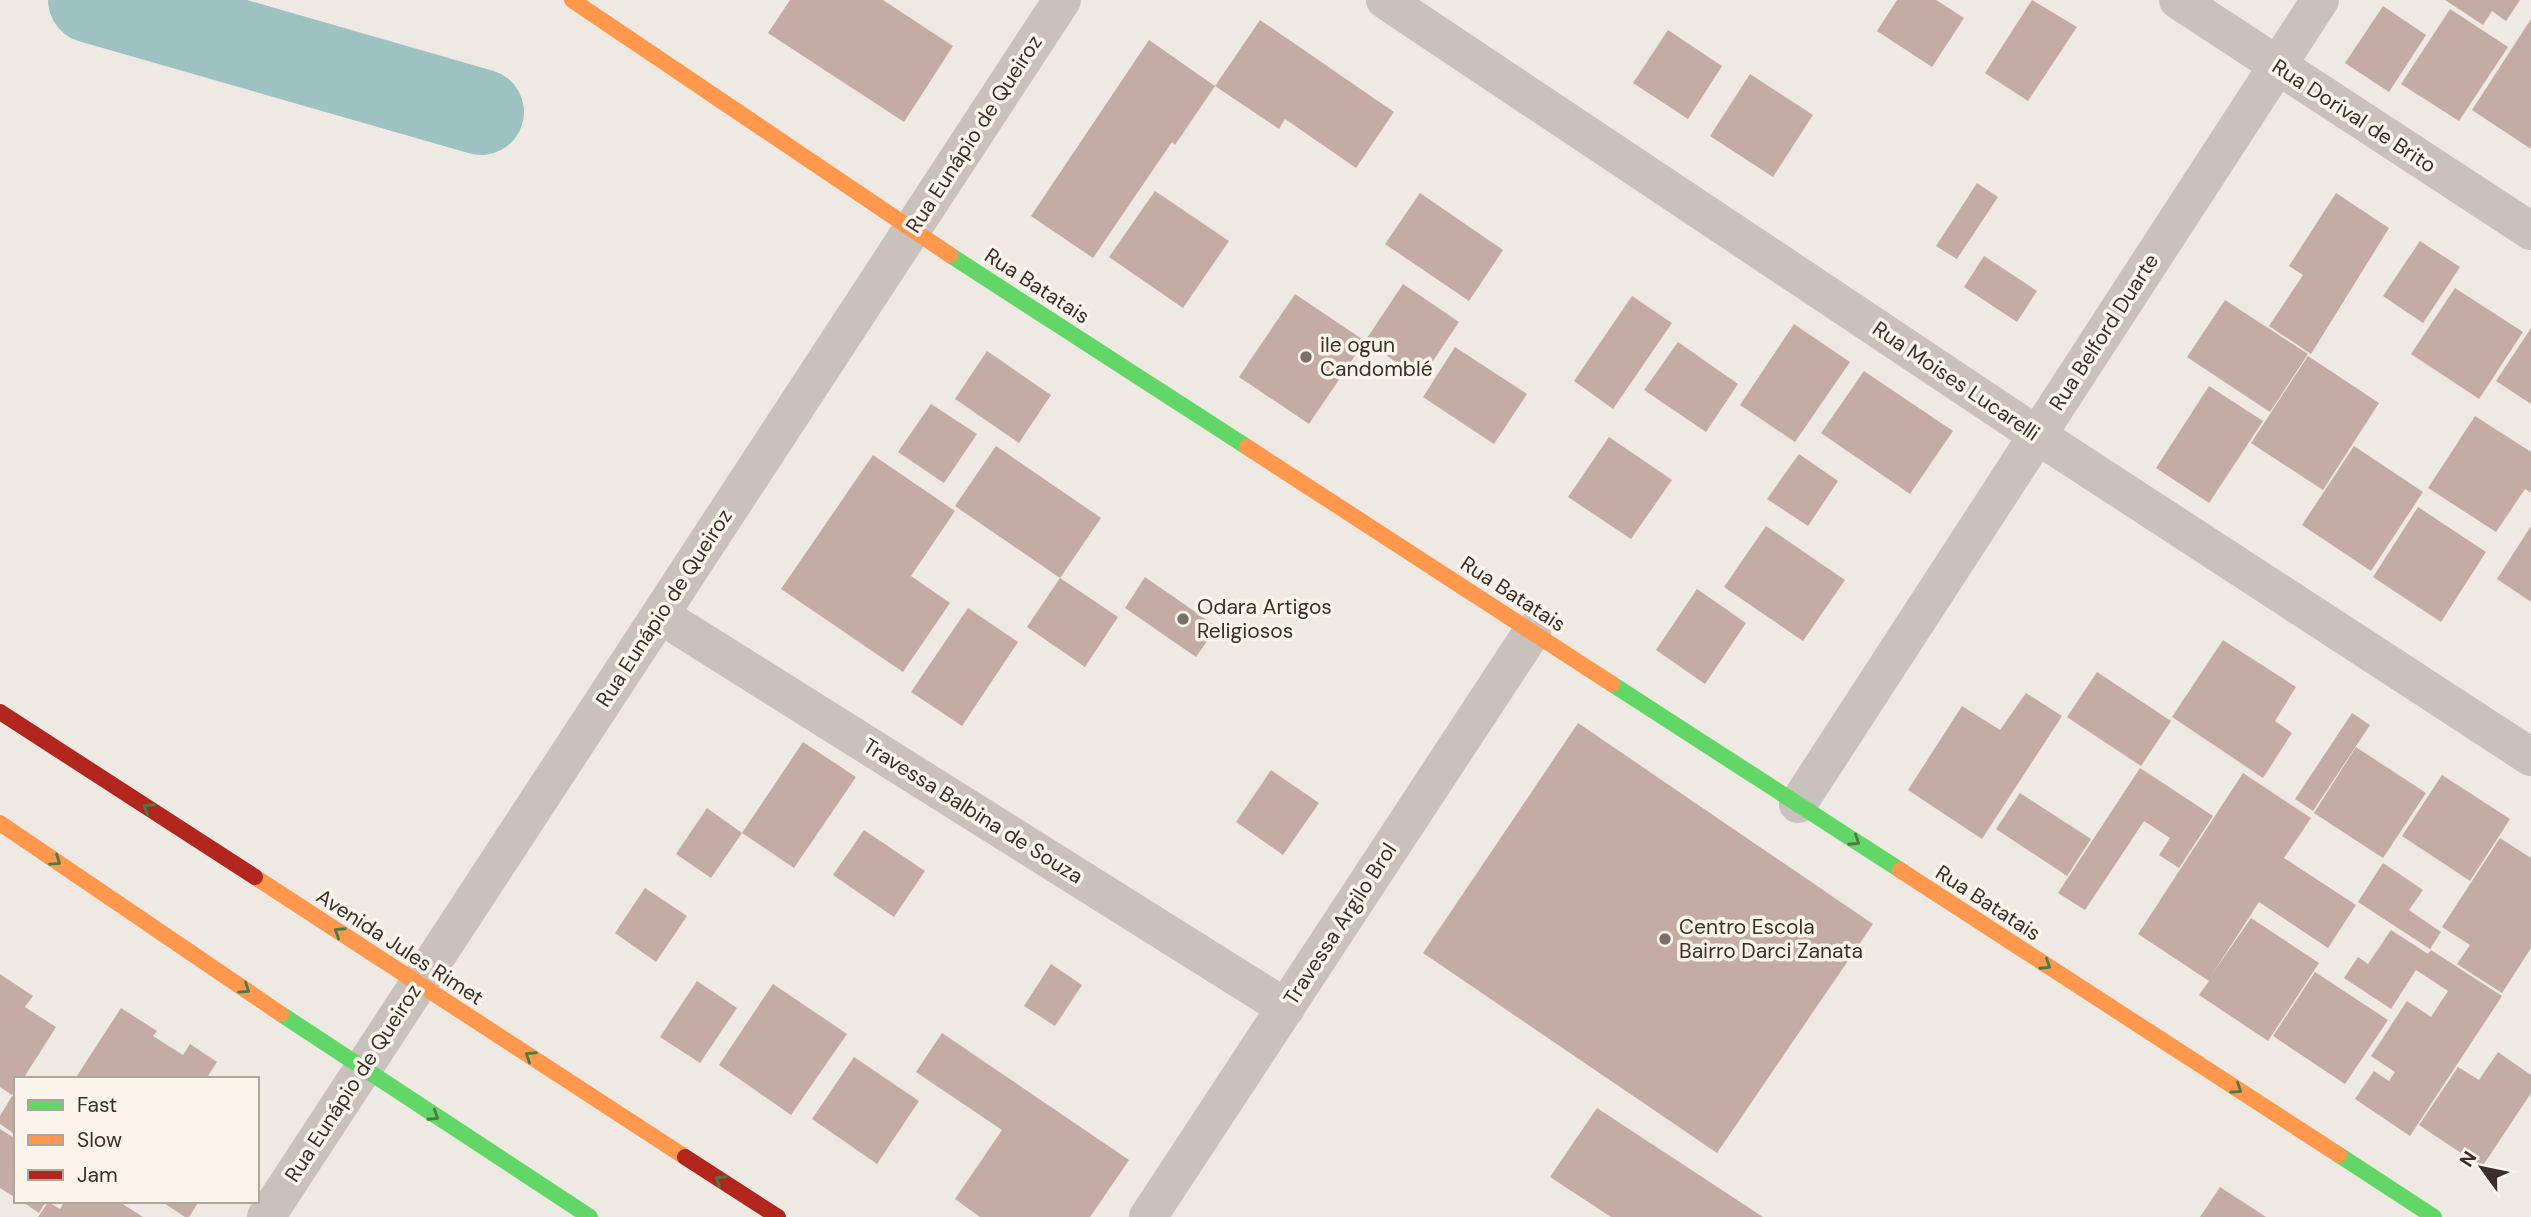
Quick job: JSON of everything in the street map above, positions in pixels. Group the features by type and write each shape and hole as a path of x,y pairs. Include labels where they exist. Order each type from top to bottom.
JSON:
{"street":[{"name":"Rua Batatais","path":"572,0 911,229 2434,1217"},
{"name":"Rua Eunápio de Queiroz","path":"267,1217 1062,0"},
{"name":"Rua Moises Lucarelli","path":"1385,0 2037,435 2531,757"},
{"name":"Rua Dorival de Brito","path":"2178,0 2531,231"},
{"name":"Rua Belford Duarte","path":"1798,804 2320,0"},
{"name":"Travessa Balbina de Souza","path":"660,615 1286,1008"},
{"name":"Travessa Argilo Brol","path":"1148,1217 1532,632"},
{"name":"Avenida Jules Rimet","path":"0,712 778,1217"},
{"path":"0,823 362,1069 590,1217"}],"building":[{"path":"790,0 883,0 953,46 904,122 768,33"},
{"path":"1897,0 1936,0 1964,18 1932,67 1877,31"},
{"path":"2032,0 2077,27 2028,101 1985,73"},
{"path":"2445,0 2520,0 2506,21 2492,11 2483,25"},
{"path":"2383,6 2426,35 2389,92 2345,63"},
{"path":"2450,9 2508,47 2459,121 2401,84"},
{"path":"2531,19 2531,149 2472,110"},
{"path":"1260,20 1394,112 1356,168 1285,119 1279,129 1215,86"},
{"path":"1668,30 1722,66 1688,119 1633,83"},
{"path":"1149,40 1215,86 1175,145 1172,142 1093,258 1031,216"},
{"path":"1750,74 1813,115 1773,177 1710,136"},
{"path":"1977,183 1998,197 1957,259 1936,246"},
{"path":"1155,191 1229,241 1183,308 1109,257"},
{"path":"1420,193 1503,250 1469,301 1385,244"},
{"path":"2336,193 2389,228 2311,354 2269,326 2303,275 2289,266"},
{"path":"2420,241 2460,267 2423,323 2383,296"},
{"path":"1984,256 2037,291 2017,322 1964,287"},
{"path":"1403,284 1459,322 1421,379 1365,341"},
{"path":"2455,288 2523,332 2479,399 2411,354"},
{"path":"1295,294 1365,341 1309,424 1239,377"},
{"path":"1632,296 1672,323 1613,409 1574,381"},
{"path":"2225,300 2308,354 2270,412 2187,357"},
{"path":"1794,324 1850,362 1795,442 1740,405"},
{"path":"2531,328 2531,404 2496,381"},
{"path":"1678,342 1738,384 1706,432 1644,390"},
{"path":"1455,347 1527,394 1494,444 1423,397"},
{"path":"987,351 1051,395 1019,443 955,399"},
{"path":"2308,356 2379,403 2323,490 2251,443"},
{"path":"1864,371 1953,431 1910,494 1821,433"},
{"path":"2209,386 2263,421 2209,503 2156,468"},
{"path":"931,404 977,434 944,483 898,452"},
{"path":"2475,416 2531,452 2531,493 2525,489 2496,532 2428,488"},
{"path":"1609,437 1672,480 1631,539 1568,497"},
{"path":"996,446 1101,518 1060,578 955,506"},
{"path":"2354,446 2423,492 2371,571 2302,525"},
{"path":"1799,454 1838,481 1808,526 1767,499"},
{"path":"873,455 955,511 911,576 950,603 903,672 781,589"},
{"path":"2418,507 2486,552 2441,622 2373,577"},
{"path":"1766,526 1845,580 1803,641 1724,587"},
{"path":"2531,526 2531,602 2497,579"},
{"path":"1145,577 1217,627 1196,657 1125,608"},
{"path":"1060,578 1118,617 1085,667 1027,627"},
{"path":"1697,589 1746,623 1705,684 1656,650"},
{"path":"968,608 1018,642 962,726 911,692"},
{"path":"2223,640 2296,687 2275,721 2292,733 2263,778 2172,717"},
{"path":"2097,672 2171,721 2141,766 2067,717"},
{"path":"2026,693 2062,716 1982,839 1908,790 1962,706 2000,730"},
{"path":"2352,713 2370,725 2313,811 2295,799"},
{"path":"1578,723 1873,924 1717,1153 1423,953"},
{"path":"803,742 856,777 794,868 742,833"},
{"path":"2356,747 2426,793 2383,858 2314,813"},
{"path":"2140,768 2213,816 2179,868 2159,855 2170,838 2144,821 2085,910 2058,893"},
{"path":"1271,770 1319,803 1283,855 1236,822"},
{"path":"2243,773 2311,818 2284,858 2356,905 2328,948 2259,902 2211,976 2251,918 2319,963 2268,1041 2199,995 2209,981 2138,934"},
{"path":"2442,775 2510,819 2470,881 2402,836"},
{"path":"2020,793 2091,839 2067,876 1996,829"},
{"path":"707,808 742,833 711,878 676,854"},
{"path":"864,830 925,871 894,917 833,875"},
{"path":"2500,838 2531,858 2531,948 2502,993 2457,964 2470,945 2442,927"},
{"path":"2383,863 2423,890 2409,910 2441,932 2430,949 2358,902"},
{"path":"645,888 687,916 656,962 615,933"},
{"path":"2391,930 2428,954 2431,950 2502,996 2410,1136 2355,1099 2374,1071 2389,1081 2395,1072 2371,1056 2407,1001 2431,1017 2448,991 2416,970 2391,1009 2344,978 2358,957 2368,964"},
{"path":"1051,964 1082,985 1055,1026 1024,1006"},
{"path":"2315,972 2388,1020 2345,1084 2273,1036"},
{"path":"0,974 33,996 25,1007 56,1027 24,1077 14,1077 12,1095 0,1087"},
{"path":"697,981 737,1008 700,1063 660,1037"},
{"path":"773,984 847,1034 791,1115 719,1065"},
{"path":"121,1008 157,1031 153,1036 183,1055 190,1044 217,1062 207,1077 76,1077"},
{"path":"942,1033 1129,1160 1090,1217 980,1217 955,1199 1002,1130 916,1072"},
{"path":"2498,1052 2531,1075 2531,1093 2482,1167 2419,1125 2458,1067 2479,1080"},
{"path":"854,1057 919,1101 877,1164 812,1119"},
{"path":"12,1096 14,1134 0,1124 0,1116"},
{"path":"1597,1108 1763,1217 1611,1217 1550,1177"},
{"path":"0,1129 14,1138 14,1197 0,1188"},
{"path":"2220,1187 2266,1217 2200,1217"},
{"path":"24,1203 45,1203 39,1213"},
{"path":"47,1203 60,1209 64,1203 121,1203 143,1217 38,1217"},
{"path":"164,1203 198,1203 189,1217"}],"waterway":[{"path":"91,0 481,112"}],"traffic: fast":[{"path":"950,255 1247,447"},
{"path":"1612,684 1900,870"},
{"path":"281,1014 590,1217"},
{"path":"2339,1155 2434,1217"}],"traffic: slow":[{"path":"572,0 950,255"},
{"path":"1247,447 1612,684"},
{"path":"0,823 281,1014"},
{"path":"1900,870 2339,1155"},
{"path":"255,877 685,1157"}],"traffic: jam":[{"path":"0,712 255,877"},
{"path":"685,1157 778,1217"}],"place":[{"name":"ile ogun Candomblé","path":"1306,357"},
{"name":"Odara Artigos Religiosos","path":"1183,619"},
{"name":"Centro Escola Bairro Darci Zanata","path":"1665,939"}]}
